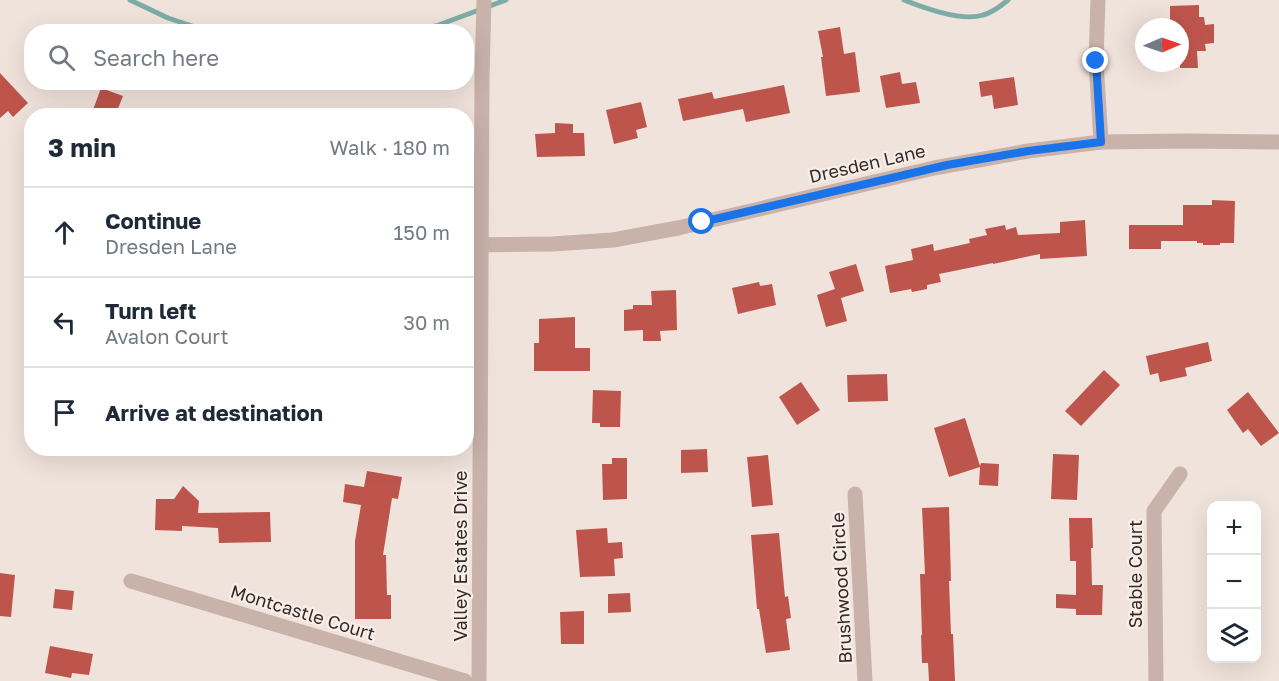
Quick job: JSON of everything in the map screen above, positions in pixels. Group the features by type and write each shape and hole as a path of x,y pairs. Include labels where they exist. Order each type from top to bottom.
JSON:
{"street":[{"name":"Valley Estates Drive","path":"479,681 474,246 484,0"},
{"path":"1098,0 1096,61 1101,142"},
{"name":"Dresden Lane","path":"474,246 613,240 678,228 947,165 1028,151 1101,142 1279,142"},
{"name":"Stable Court","path":"1156,681 1154,511 1180,474"},
{"name":"Brushwood Circle","path":"855,494 865,681"},
{"name":"Montcastle Court","path":"131,580 465,681"}],"building":[{"path":"1199,5 1199,17 1204,17 1205,25 1214,24 1214,43 1205,44 1206,51 1197,51 1198,68 1189,68 1189,18 1170,18 1170,6"},
{"path":"840,27 844,54 855,52 860,92 826,96 818,31"},
{"path":"900,72 902,84 916,82 920,103 886,108 880,76"},
{"path":"0,73 28,103 13,117 8,111 0,118"},
{"path":"1014,77 1018,105 994,109 992,95 981,97 979,82"},
{"path":"784,85 790,113 746,122 743,109 683,121 678,99 712,92 714,99"},
{"path":"100,90 123,96 118,108 94,108"},
{"path":"641,102 647,127 636,130 638,138 614,144 606,110"},
{"path":"555,123 573,124 573,133 584,133 585,156 537,157 535,134 555,133"},
{"path":"1212,200 1235,201 1234,243 1203,245 1197,241 1161,241 1161,249 1129,249 1129,225 1183,225 1183,205 1212,205"},
{"path":"1085,220 1087,256 1040,259 1040,254 939,274 941,282 927,285 927,289 890,293 885,266 913,260 911,249 933,244 934,251 970,243 969,239 987,235 985,229 1005,225 1006,230 1016,227 1018,235 1060,233 1060,222"},
{"path":"856,264 864,291 841,298 847,321 826,327 817,295 835,289 829,272"},
{"path":"759,282 760,286 772,284 776,305 738,314 732,288"},
{"path":"676,290 677,330 660,331 661,341 643,341 643,330 624,331 624,310 633,309 633,305 652,305 651,291"},
{"path":"575,317 575,348 590,348 590,371 534,371 534,343 539,343 539,319"},
{"path":"1208,342 1212,361 1185,368 1187,376 1160,382 1158,373 1150,375 1146,356"},
{"path":"1104,370 1120,385 1081,426 1065,411"},
{"path":"887,374 888,401 848,402 847,375"},
{"path":"801,382 820,410 797,425 779,397"},
{"path":"593,390 621,391 620,427 600,427 600,423 592,423"},
{"path":"1248,392 1279,433 1261,446 1248,429 1243,433 1227,410"},
{"path":"965,418 980,466 981,463 999,464 998,486 979,485 980,467 949,477 934,428"},
{"path":"707,449 708,472 681,473 681,450"},
{"path":"1053,454 1079,455 1077,500 1051,499"},
{"path":"768,455 773,505 752,507 747,457"},
{"path":"612,458 627,458 627,499 603,500 602,464 612,464"},
{"path":"367,471 402,477 398,499 392,498 383,555 386,555 387,595 391,595 391,619 355,619 355,541 361,505 343,502 345,484 364,487"},
{"path":"183,486 199,501 198,513 270,512 271,542 219,543 218,528 182,526 182,531 155,530 156,499 174,499"},
{"path":"949,507 951,581 949,581 955,681 929,681 928,663 922,663 920,574 925,574 922,508"},
{"path":"1069,518 1092,518 1092,585 1103,585 1102,615 1076,615 1076,609 1056,608 1056,594 1076,595 1076,561 1070,561"},
{"path":"607,528 608,543 622,542 623,558 614,559 615,576 580,577 576,530"},
{"path":"779,533 785,597 788,596 791,618 786,619 790,650 766,653 759,609 757,609 751,535"},
{"path":"0,573 15,575 11,617 0,616"},
{"path":"55,589 74,591 72,610 53,608"},
{"path":"630,593 631,612 608,613 608,594"},
{"path":"584,611 584,644 561,644 560,612"},
{"path":"50,646 93,654 89,675 72,673 71,678 45,673"}],"waterway":[{"path":"130,0 186,24"},
{"path":"441,24 506,0"},
{"path":"904,0 943,13 965,17 986,14 1008,0"}],"route":[{"path":"702,222 980,158 1101,142 1096,61"}]}
